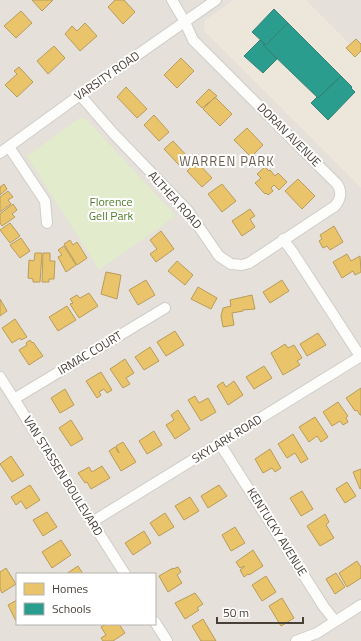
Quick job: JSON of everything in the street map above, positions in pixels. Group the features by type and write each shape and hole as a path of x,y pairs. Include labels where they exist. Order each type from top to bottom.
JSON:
{"street":[{"name":"DORAN AVENUE","path":"172,0 185,22 193,40 339,186 341,195 335,206 283,239"},
{"name":"VARSITY ROAD","path":"4,150 216,0"},
{"name":"ALTHEA ROAD","path":"80,95 113,133 188,211 219,256 225,261 235,265 245,264 283,239"},
{"path":"4,150 45,201 47,223"},
{"path":"283,239 361,356"},
{"name":"IRMAC COURT","path":"14,399 165,308"},
{"name":"SKYLARK ROAD","path":"92,522 361,356"},
{"name":"VAN STASSEN BOULEVARD","path":"0,377 124,573"},
{"name":"KENTUCKY AVENUE","path":"220,444 324,607 335,621"},
{"path":"296,641 310,636 361,606"},
{"path":"156,624 167,641"}],"shaded area":[{"path":"0,0 361,0 361,641 0,641"},
{"path":"233,0 306,0 356,50 361,46 361,188 205,32 204,21"}],"green space":[{"name":"Florence Gell Park","path":"81,117 87,120 176,216 99,270 27,156"}],"building: Homes":[{"path":"32,0 53,0 42,11"},
{"path":"115,0 124,0 135,12 123,24 108,7"},
{"path":"21,11 32,23 16,38 4,26"},
{"path":"85,23 97,36 80,51 65,34 72,26 77,31"},
{"path":"356,39 361,44 361,51 355,57 346,48"},
{"path":"54,46 65,58 48,74 37,61"},
{"path":"181,58 194,71 177,88 164,75"},
{"path":"19,67 33,82 17,97 5,85 17,74 14,71"},
{"path":"126,87 147,109 137,118 117,97"},
{"path":"209,89 217,96 202,108 196,102"},
{"path":"215,97 232,114 220,126 203,109"},
{"path":"154,115 169,132 159,141 144,125"},
{"path":"247,128 263,145 251,157 234,140"},
{"path":"173,141 188,157 179,165 164,149"},
{"path":"197,162 212,178 202,187 187,171"},
{"path":"265,167 275,176 278,173 287,182 279,190 274,185 271,188 273,191 268,195 266,193 265,194 255,183 261,178 257,174"},
{"path":"298,179 315,196 302,209 285,191"},
{"path":"4,184 7,189 0,195 0,187"},
{"path":"222,184 236,201 222,212 208,194"},
{"path":"8,191 13,197 8,200 11,204 0,212 0,197"},
{"path":"13,204 17,210 12,214 15,217 2,226 0,223 0,214"},
{"path":"250,209 255,216 250,219 255,227 242,236 232,221"},
{"path":"10,223 20,236 10,243 0,230"},
{"path":"334,226 343,242 330,250 327,246 323,248 319,241 322,239 320,235"},
{"path":"161,231 174,249 156,262 150,254 157,249 150,240"},
{"path":"21,238 30,251 20,258 10,245"},
{"path":"70,240 73,245 77,242 87,258 77,265 64,244"},
{"path":"64,246 76,265 66,272 58,257 62,255 58,250"},
{"path":"35,253 42,253 40,282 33,282 33,279 28,278 29,260 34,261"},
{"path":"43,253 50,253 50,261 55,261 54,279 49,279 49,282 42,282"},
{"path":"347,254 351,261 360,256 361,272 355,275 353,271 342,278 333,262"},
{"path":"177,261 193,275 185,285 168,271"},
{"path":"106,272 121,275 117,299 101,294"},
{"path":"146,280 155,295 138,305 129,290"},
{"path":"282,280 289,291 270,303 263,292"},
{"path":"198,287 217,298 211,309 191,299"},
{"path":"89,293 98,306 79,318 70,304 73,303 70,299 77,295 80,298"},
{"path":"252,295 255,309 232,313 234,325 223,327 221,316 223,308 231,306 230,300"},
{"path":"0,299 7,311 0,316"},
{"path":"67,306 76,320 58,331 49,317"},
{"path":"15,319 27,337 21,340 20,338 12,343 2,328"},
{"path":"175,331 184,345 166,356 157,342"},
{"path":"318,333 326,345 307,356 300,344"},
{"path":"30,340 43,356 29,365 19,350 27,345 26,343"},
{"path":"285,344 288,348 294,345 302,358 297,361 300,365 283,375 271,353"},
{"path":"150,347 159,361 144,370 135,357"},
{"path":"125,359 134,373 126,378 130,384 123,388 110,369"},
{"path":"264,366 272,378 254,389 246,377"},
{"path":"101,372 112,390 107,393 104,389 99,392 101,395 97,398 86,381"},
{"path":"234,381 243,395 228,405 217,386 223,382 226,387"},
{"path":"361,388 360,415 357,410 355,411 346,398"},
{"path":"65,389 74,405 60,413 51,398"},
{"path":"195,396 199,403 208,398 216,412 201,421 188,400"},
{"path":"338,402 348,416 346,418 348,422 343,425 340,421 332,426 323,412"},
{"path":"178,410 190,429 175,439 166,425 174,420 171,415"},
{"path":"315,417 328,437 321,442 317,436 309,442 299,427"},
{"path":"71,420 83,439 71,446 59,428"},
{"path":"154,431 162,445 147,454 139,441"},
{"path":"293,434 308,459 301,463 295,453 287,458 278,444"},
{"path":"123,442 136,462 121,471 109,451 115,447 119,453 116,446"},
{"path":"270,449 281,468 275,472 272,468 263,473 255,459"},
{"path":"11,456 24,475 12,482 0,464"},
{"path":"102,466 110,478 91,489 87,482 85,483 78,473 89,467 92,472"},
{"path":"361,469 361,488 360,489 353,472"},
{"path":"347,482 356,496 345,503 336,489"},
{"path":"30,485 40,500 26,509 21,501 16,505 11,497"},
{"path":"219,485 227,496 208,508 201,496"},
{"path":"302,491 313,509 301,516 290,498"},
{"path":"190,497 199,511 184,520 175,506"},
{"path":"47,512 57,527 43,536 33,520"},
{"path":"165,513 174,527 159,536 150,523"},
{"path":"325,514 329,522 326,525 334,538 320,546 307,526"},
{"path":"235,527 245,543 231,551 222,535"},
{"path":"144,531 151,543 133,555 125,543"},
{"path":"61,540 71,555 52,568 42,552"},
{"path":"253,550 263,566 244,577 240,570 244,566 240,568 236,562"},
{"path":"357,561 361,567 361,578 347,587 339,573"},
{"path":"78,566 82,573 68,573"},
{"path":"178,567 181,572 177,575 182,583 168,592 159,576 173,568"},
{"path":"6,568 16,584 2,593 0,589 0,572"},
{"path":"336,573 345,587 335,594 326,579"},
{"path":"266,576 276,592 262,601 252,585"},
{"path":"195,593 203,604 197,608 199,610 185,619 175,603"},
{"path":"282,598 294,618 281,626 269,606"},
{"path":"16,601 16,621 8,605"},
{"path":"203,619 216,641 201,641 192,626"},
{"path":"104,625 120,625 125,633 113,641 103,641 101,638 106,635 101,627"}],"building: Schools":[{"path":"274,9 288,23 266,45 252,32"},
{"path":"288,23 341,76 318,98 263,45 266,45"},
{"path":"260,40 277,59 263,73 244,56"},
{"path":"341,76 355,92 328,120 311,103"}],"district":[{"name":"WARREN PARK","path":"227,161"}]}
